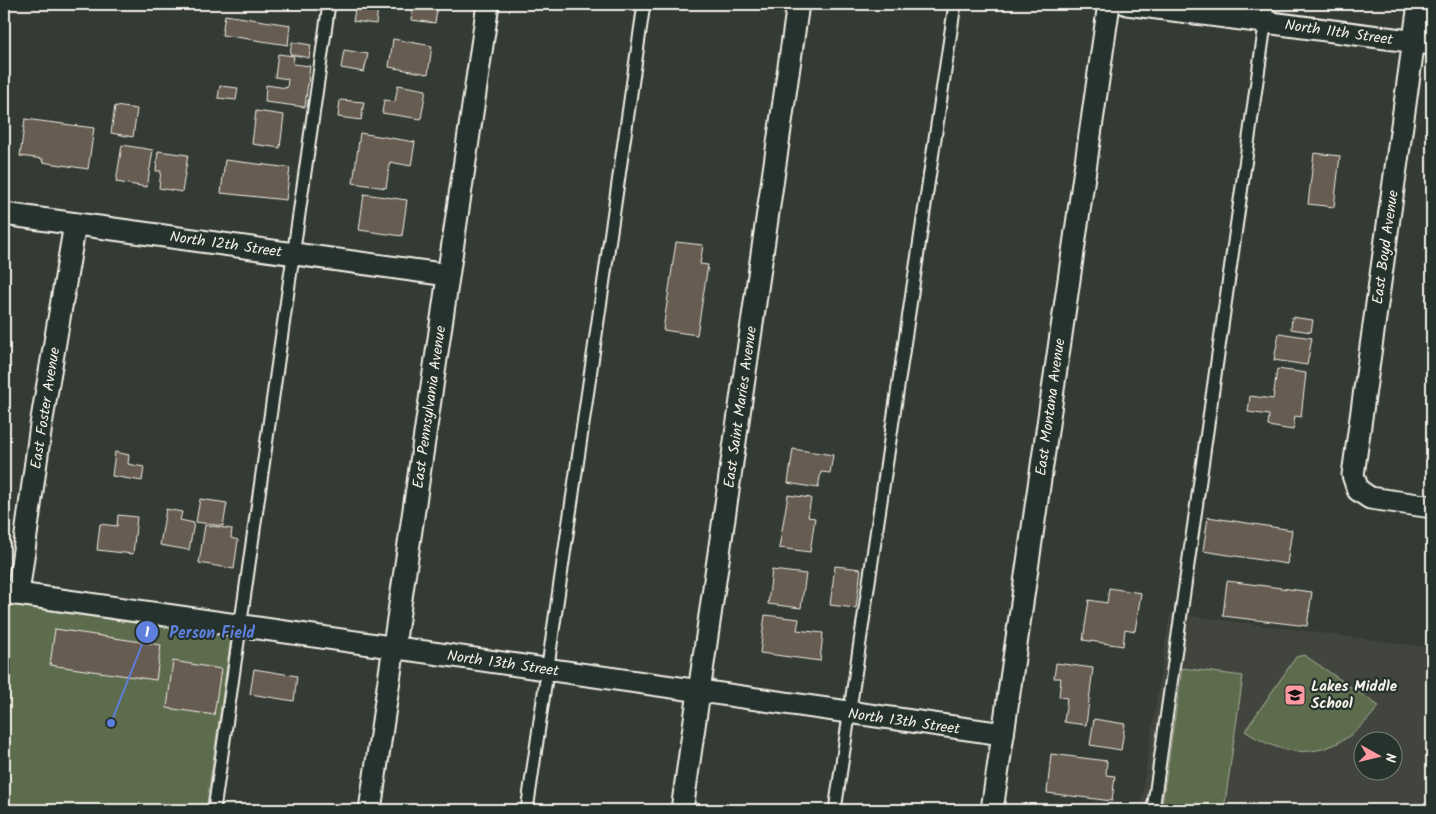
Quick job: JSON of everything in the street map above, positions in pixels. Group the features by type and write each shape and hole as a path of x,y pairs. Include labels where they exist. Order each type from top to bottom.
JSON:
{"street":[{"name":"East Pennsylvania Avenue","path":"370,810 488,4"},
{"name":"East Saint Maries Avenue","path":"682,810 798,4"},
{"name":"East Montana Avenue","path":"992,810 1109,4"},
{"name":"North 11th Street","path":"1127,4 1267,13 1423,43"},
{"name":"East Boyd Avenue","path":"1419,4 1423,43 1353,475 1358,490 1370,498 1432,507"},
{"name":"North 12th Street","path":"4,214 448,275"},
{"name":"East Foster Avenue","path":"11,593 75,224"},
{"name":"North 13th Street","path":"11,593 1003,734"}],"lane":[{"path":"214,810 330,4"},
{"path":"527,810 644,4"},
{"path":"836,810 955,4"},
{"path":"1153,810 1267,13"}],"shaded area":[{"name":"Lakes Middle School","path":"1170,613 1432,648 1432,810 1141,810"}],"green space":[{"path":"4,604 231,637 206,810 4,810"},
{"path":"1304,655 1379,706 1365,723 1350,736 1334,745 1318,750 1300,751 1283,749 1264,742 1245,731 1296,657"},
{"path":"1182,668 1243,676 1224,810 1198,810 1162,805"}],"building":[{"path":"356,4 378,7 376,24 353,21"},
{"path":"413,4 438,4 435,23 411,20"},
{"path":"225,15 290,25 288,45 222,35"},
{"path":"393,39 432,46 428,74 389,67"},
{"path":"292,42 311,45 309,58 290,54"},
{"path":"344,50 368,54 364,72 341,68"},
{"path":"278,54 294,56 293,64 310,66 305,107 265,102 266,85 287,88 288,79 275,77"},
{"path":"398,85 426,90 421,119 382,113 384,100 395,102"},
{"path":"220,86 238,88 236,100 218,98"},
{"path":"340,100 364,102 361,120 338,117"},
{"path":"115,106 137,109 133,137 111,133"},
{"path":"256,111 284,115 280,148 252,144"},
{"path":"25,119 94,128 88,169 42,162 43,159 20,156"},
{"path":"360,133 415,142 411,166 390,162 386,188 353,183"},
{"path":"122,145 153,150 147,187 116,182"},
{"path":"158,151 188,155 182,192 159,188 161,171 156,171"},
{"path":"1314,153 1340,156 1334,207 1308,204"},
{"path":"225,160 290,168 286,200 221,193"},
{"path":"364,194 407,200 402,236 359,230"},
{"path":"676,242 703,245 700,264 708,265 697,335 663,330"},
{"path":"1292,317 1313,320 1311,332 1291,329"},
{"path":"1279,333 1312,338 1307,365 1274,360"},
{"path":"4,366 11,367 6,394 4,394"},
{"path":"1277,369 1306,373 1301,417 1295,416 1293,430 1268,426 1269,415 1248,412 1250,396 1273,399"},
{"path":"793,449 833,455 830,473 821,472 818,488 788,483"},
{"path":"115,452 129,455 128,464 144,467 142,481 112,476"},
{"path":"788,495 811,498 808,517 815,518 810,552 779,548"},
{"path":"200,499 227,503 223,526 196,522"},
{"path":"166,509 182,512 180,520 194,523 189,550 160,545"},
{"path":"118,515 137,517 133,554 97,550 100,524 117,526"},
{"path":"1208,517 1292,530 1287,564 1203,551"},
{"path":"205,525 232,529 231,538 238,540 234,569 199,563"},
{"path":"835,566 861,569 856,608 830,605"},
{"path":"772,570 806,574 801,608 768,604"},
{"path":"1227,581 1312,592 1307,626 1223,616"},
{"path":"1109,588 1141,593 1135,631 1125,629 1123,646 1083,640 1089,600 1107,603"},
{"path":"765,615 799,619 797,630 823,633 820,661 760,653"},
{"path":"55,629 161,645 156,680 50,665"},
{"path":"173,661 221,669 214,715 167,708"},
{"path":"1056,663 1093,668 1086,725 1064,722 1067,698 1059,697 1061,678 1054,678"},
{"path":"254,669 297,676 294,701 250,694"},
{"path":"1094,719 1125,724 1121,750 1090,745"},
{"path":"1051,754 1107,761 1106,775 1115,776 1112,801 1047,793"}],"place":[{"name":"Lakes Middle School","path":"1295,695"},
{"name":"Person Field","path":"111,723"}]}
